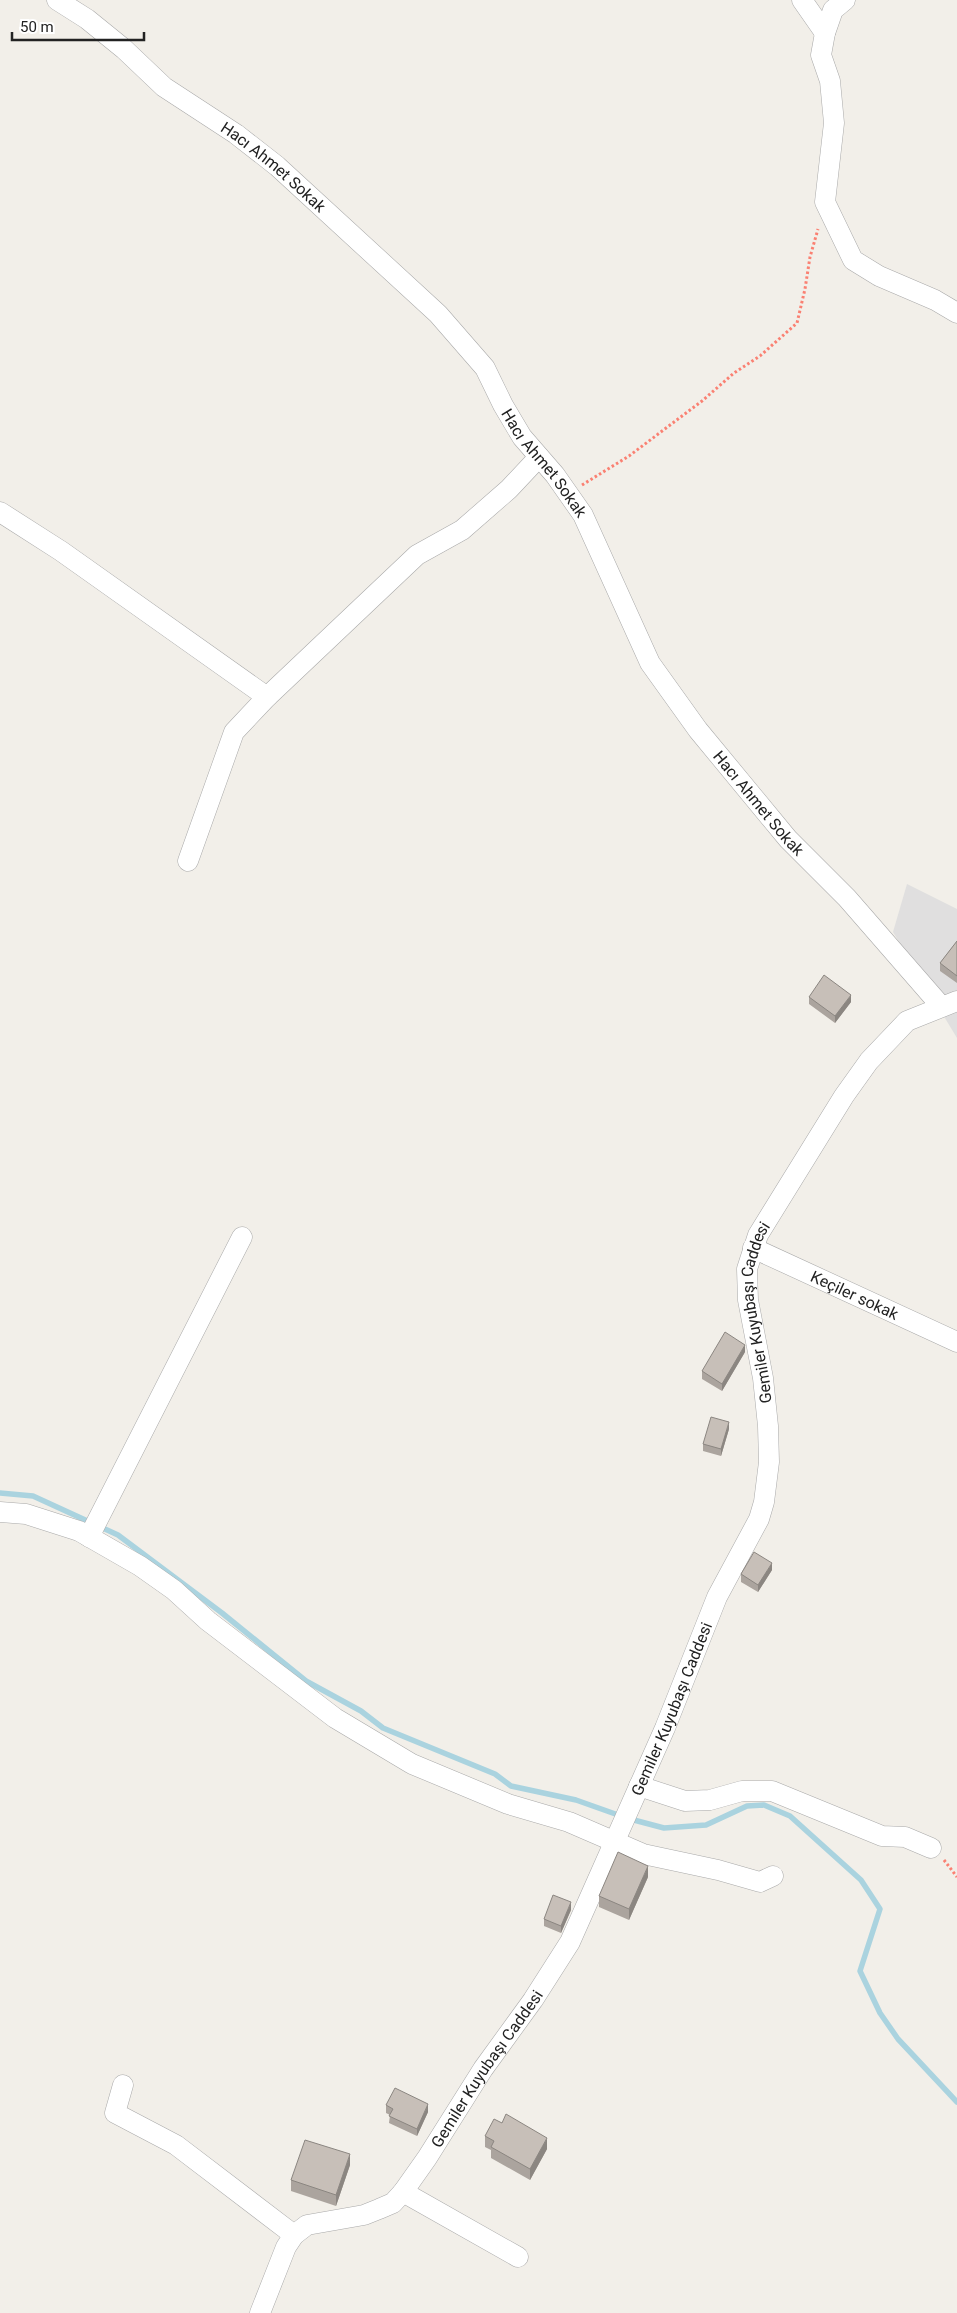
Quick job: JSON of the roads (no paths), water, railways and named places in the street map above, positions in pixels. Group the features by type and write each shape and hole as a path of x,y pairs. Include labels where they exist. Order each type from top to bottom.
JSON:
{"street":[{"name":"Hacı Ahmet Sokak","path":"57,0 87,19 124,49 164,87 236,134 278,166 438,314 485,368 503,405 522,437 568,493 583,516 650,663 698,730 788,839 949,1003"},
{"path":"802,0 825,33"},
{"path":"846,0 833,10 825,33 821,55 830,81 834,123 825,202 853,260 879,276 934,300 957,313"},
{"path":"188,861 234,732 267,697 417,555 462,530 509,489 539,457"},
{"path":"0,512 61,550 267,697"},
{"name":"Gemiler Kuyubaşı Caddesi","path":"294,2235 307,2225 364,2215 393,2203 427,2158 483,2069 533,2000 570,1942 630,1807 718,1597 756,1527 764,1502 769,1462 768,1426 764,1378 748,1300 747,1269 758,1235 844,1096 869,1061 907,1021 949,1003"},
{"path":"90,1536 242,1238"},
{"name":"Keçiler sokak","path":"753,1248 957,1342"},
{"path":"0,1512 26,1514 79,1531 140,1566 174,1590 208,1621 335,1718 412,1764 508,1804 616,1837 644,1854 718,1870 760,1882 773,1876"},
{"path":"639,1786 685,1801 710,1800 742,1791 772,1791 882,1836 905,1837 930,1848"},
{"path":"123,2085 114,2113 176,2145 294,2235 286,2247 260,2313"},
{"path":"403,2192 518,2257"}],"waterway":[{"path":"0,1493 33,1496 118,1535 222,1613 306,1681 361,1711 383,1728 495,1774 511,1786 576,1800 621,1816"},
{"path":"630,1819 664,1828 706,1825 747,1806 764,1805 790,1816 861,1880 880,1909 860,1971 880,2013 898,2039 957,2102"}]}
